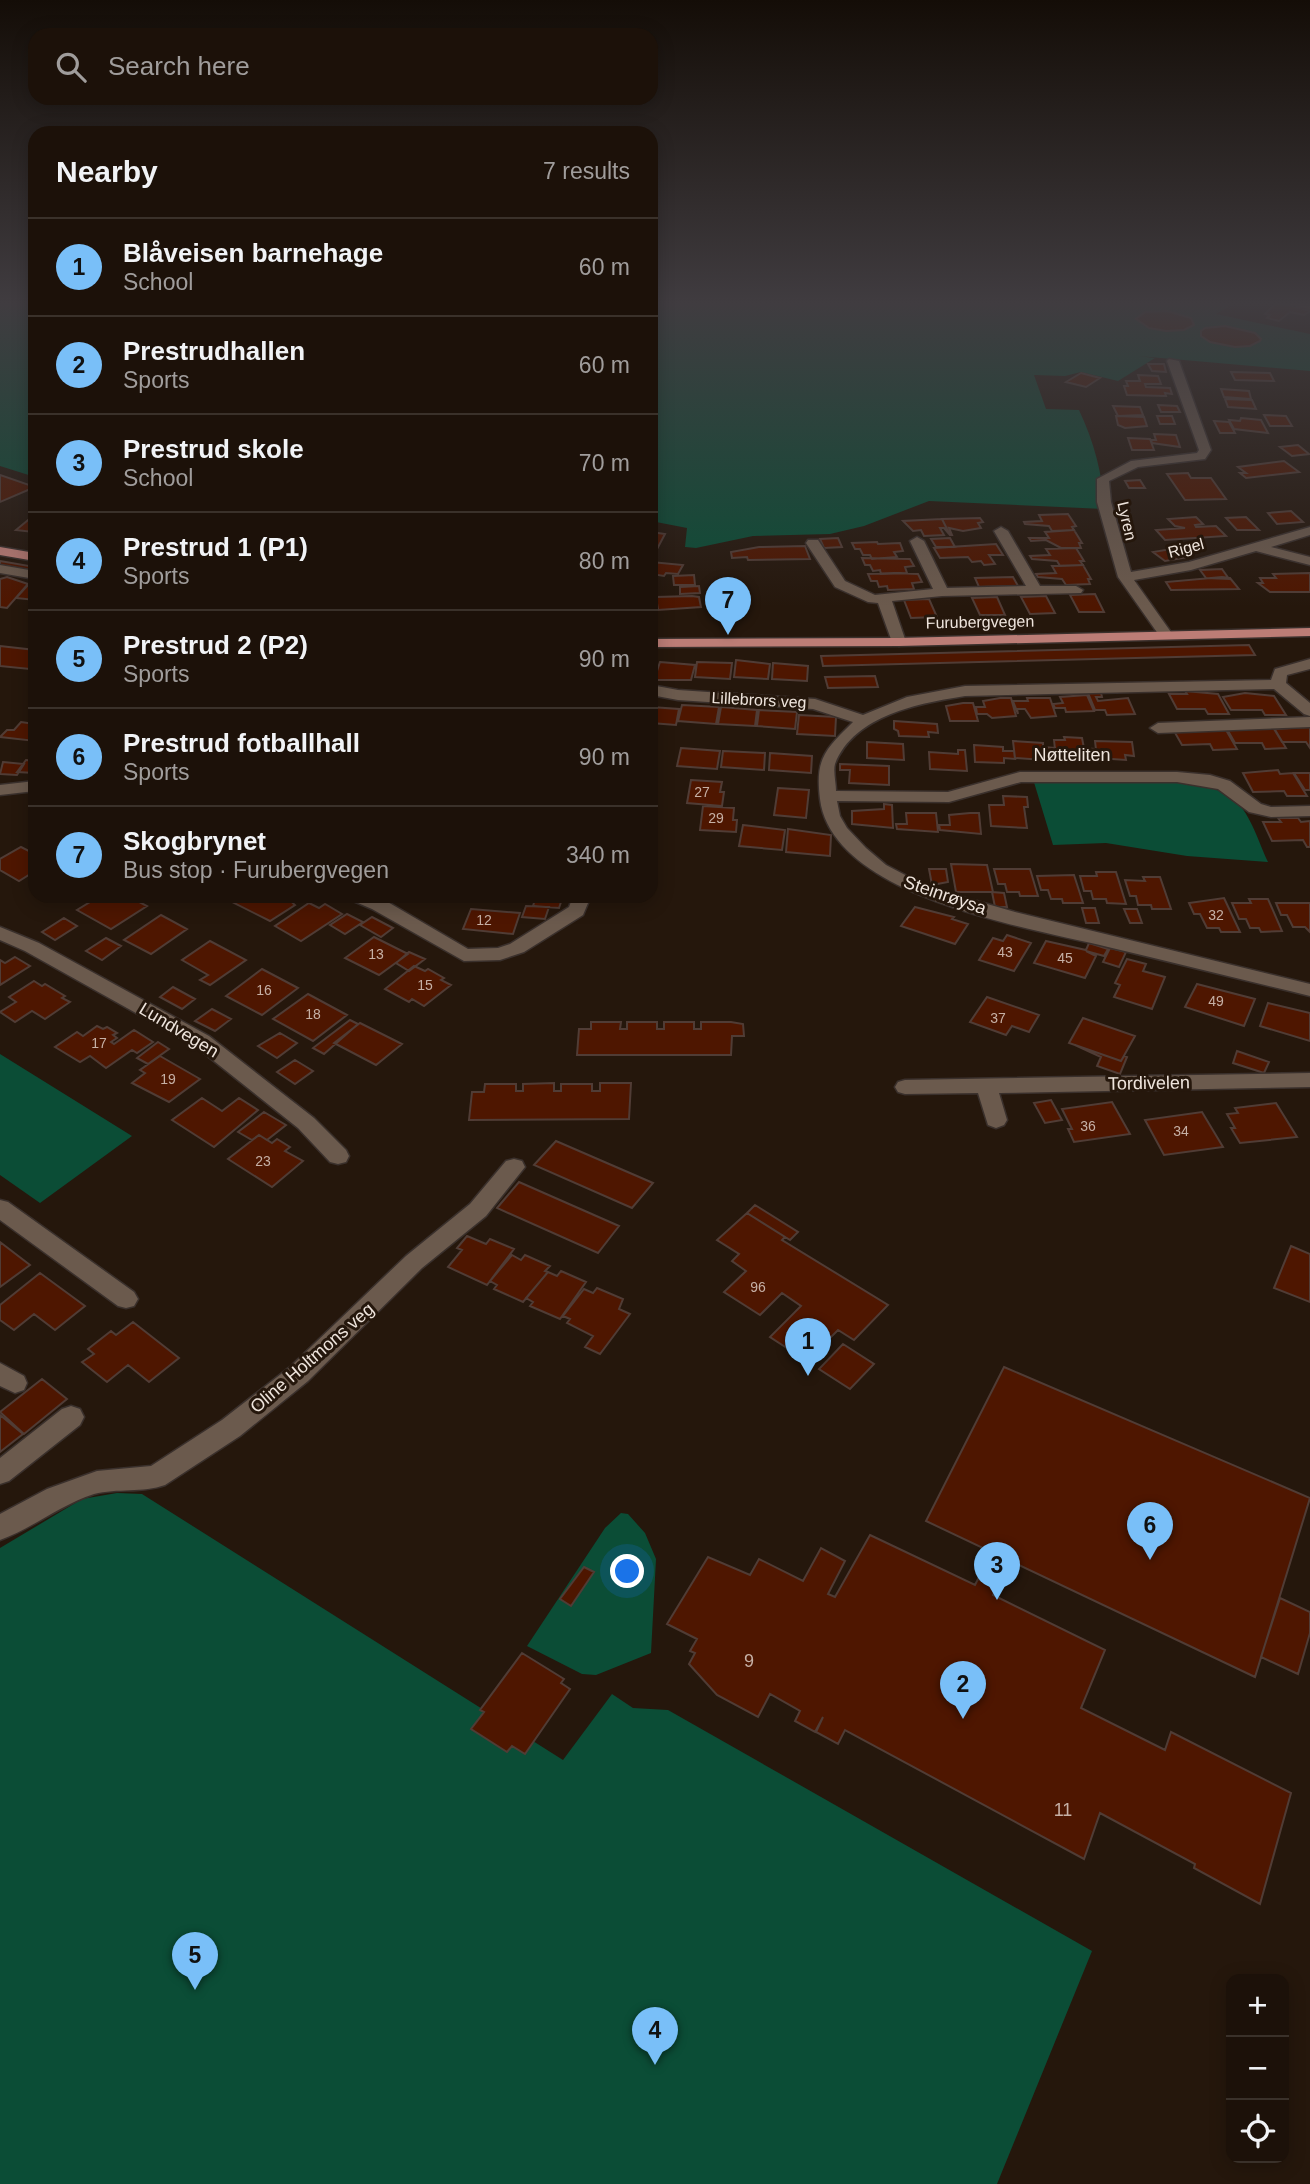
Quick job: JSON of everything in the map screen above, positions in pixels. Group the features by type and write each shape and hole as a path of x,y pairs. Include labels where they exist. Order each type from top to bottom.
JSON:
{"main road":[{"path":"0,551 28,556"},
{"name":"Furubergvegen","path":"658,643 899,642 1310,632"}],"street":[{"name":"Lyren","path":"1166,635 1125,578 1104,502 1103,479 1135,464 1201,456 1205,450 1188,403"},
{"path":"1002,531 1035,589"},
{"name":"Rigel","path":"1125,578 1178,569 1310,531"},
{"path":"917,541 942,592"},
{"path":"813,543 840,584 866,597 884,599 942,592 1076,590"},
{"path":"1255,547 1310,561"},
{"path":"0,569 28,574"},
{"path":"884,599 899,642"},
{"path":"1310,664 1285,669 1278,678 1278,684 1310,711"},
{"name":"Steinrøysa","path":"1278,684 965,691 913,700 864,720 837,747 826,766 828,796 831,816 840,831 860,852 880,869 922,891 1010,917 1310,990"},
{"name":"Lillebrors veg","path":"658,691 816,704 864,720"},
{"path":"1158,728 1310,722"},
{"name":"Nøtteliten","path":"828,796 949,797 1020,776 1177,776 1217,782 1236,792 1255,808 1271,812 1310,811"},
{"path":"0,790 28,787"},
{"path":"374,903 464,955 500,954 517,948 561,923 576,911 581,903"},
{"name":"Lundvegen","path":"0,933 32,947 202,1041 306,1122 338,1156"},
{"name":"Tordivelen","path":"905,1087 1310,1080"},
{"path":"988,1086 996,1120"},
{"name":"Oline Holtmons veg","path":"0,1528 57,1497 97,1482 156,1477 231,1428 299,1374 414,1262 478,1210 514,1167"},
{"path":"0,1208 126,1299"},
{"path":"0,1474 71,1417"}],"green space":[{"path":"0,403 28,403 28,475 0,466"},
{"path":"658,403 1044,403 1046,409 1079,410 1097,458 1104,509 929,501 864,526 830,534 753,536 696,548 685,547 687,528 658,522"},
{"path":"1033,779 1169,780 1197,784 1219,791 1235,800 1246,813 1268,862 1187,856 1106,843 1053,845"},
{"path":"0,1054 132,1136 40,1203 0,1175"},
{"path":"117,1493 142,1494 563,1760 612,1694 633,1708 668,1710 1092,1951 997,2184 0,2184 0,1548 82,1499"},
{"path":"621,1513 628,1514 645,1533 656,1559 651,1653 596,1675 582,1674 527,1646 605,1528"}],"building":[{"path":"1226,403 1253,403 1256,409 1228,407"},
{"path":"1158,405 1177,406 1180,412 1161,412"},
{"path":"1113,406 1140,407 1143,415 1118,416"},
{"path":"1264,415 1286,416 1292,426 1270,426"},
{"path":"1116,416 1144,417 1147,426 1125,428 1118,425"},
{"path":"1157,416 1172,416 1175,424 1160,424"},
{"path":"1241,418 1261,420 1268,433 1234,429 1229,420 1240,421"},
{"path":"1214,421 1229,422 1235,433 1220,433"},
{"path":"1154,434 1176,435 1180,447 1152,443 1151,440 1156,440"},
{"path":"1128,438 1150,439 1154,450 1132,450"},
{"path":"1298,445 1309,454 1292,456 1280,447"},
{"path":"1284,461 1299,472 1246,478 1240,473 1246,473 1238,467"},
{"path":"1188,473 1191,478 1211,478 1226,499 1185,500 1167,474"},
{"path":"0,475 28,485 28,490 0,502"},
{"path":"1140,480 1145,488 1129,488 1125,481"},
{"path":"1291,511 1303,522 1277,524 1268,513"},
{"path":"1068,514 1076,526 1072,527 1074,530 1052,531 1049,526 1024,522 1042,521 1039,515"},
{"path":"1196,517 1203,524 1195,525 1196,527 1216,526 1226,536 1165,540 1156,530 1185,528 1175,526 1168,519"},
{"path":"1246,517 1259,530 1237,530 1226,518"},
{"path":"980,518 983,522 978,523 981,528 963,531 949,528 952,535 942,519"},
{"path":"942,519 950,535 944,528 940,528 944,535 924,536 921,530 913,531 903,521"},
{"path":"28,520 28,531 16,530"},
{"path":"1074,530 1082,543 1079,543 1081,548 1061,548 1046,540 1031,541 1029,538 1049,538 1045,532"},
{"path":"658,533 665,534 658,547"},
{"path":"838,538 842,547 824,548 820,539"},
{"path":"950,538 955,547 936,547 931,539"},
{"path":"852,543 900,543 903,551 894,552 897,557 872,559 870,555 863,555 860,549 855,549"},
{"path":"996,544 1003,555 989,555 995,564 984,565 981,561 972,562 968,557 940,558 934,548"},
{"path":"805,546 810,559 748,560 747,557 732,558 731,552 759,547"},
{"path":"1076,548 1084,561 1080,561 1083,565 1060,566 1057,561 1032,559 1030,556 1050,555 1046,549"},
{"path":"1177,548 1189,557 1165,561 1153,552"},
{"path":"862,558 910,559 914,566 905,567 907,573 881,574 880,570 873,571 870,565 865,565"},
{"path":"0,561 28,566 28,571 0,567"},
{"path":"658,563 683,565 678,574 666,573 664,576 658,575"},
{"path":"1083,565 1091,579 1088,579 1090,584 1066,585 1062,579 1038,577 1036,574 1056,573 1052,566"},
{"path":"1222,569 1229,579 1206,578 1200,570"},
{"path":"1310,573 1310,592 1270,592 1258,583 1263,583 1260,578 1276,578 1273,574"},
{"path":"868,574 918,574 922,582 912,583 914,589 888,590 887,586 879,587 877,581 871,581"},
{"path":"694,575 695,585 674,585 673,576"},
{"path":"7,577 28,584 7,608 0,607 0,579"},
{"path":"1013,577 1018,586 979,587 975,578"},
{"path":"1230,578 1239,589 1171,590 1166,582"},
{"path":"28,585 28,599 16,598"},
{"path":"699,586 700,593 680,594 680,587"},
{"path":"1095,594 1104,612 1079,612 1070,595"},
{"path":"1046,596 1055,613 1030,614 1021,597"},
{"path":"658,597 699,597 701,607 658,610"},
{"path":"997,597 1005,615 980,615 972,598"},
{"path":"929,599 937,617 911,618 904,600"},
{"path":"1249,645 1255,655 823,666 821,656"},
{"path":"0,646 28,649 28,669 0,666"},
{"path":"736,660 770,664 768,679 734,677"},
{"path":"660,662 695,665 691,680 658,680"},
{"path":"697,662 732,663 730,679 695,677"},
{"path":"773,663 808,666 807,681 772,679"},
{"path":"875,676 878,687 828,688 825,677"},
{"path":"1185,691 1218,694 1229,714 1208,714 1205,709 1177,709 1169,694 1187,694"},
{"path":"1088,693 1101,693 1102,697 1096,697 1098,701 1128,698 1135,714 1107,715 1105,710 1095,710"},
{"path":"1245,693 1274,696 1286,715 1265,715 1262,710 1231,710 1223,697"},
{"path":"1087,695 1094,711 1066,712 1065,708 1055,708 1053,704 1063,703 1060,697"},
{"path":"1011,698 1016,716 992,718 987,714 977,714 976,707 985,707 983,701"},
{"path":"1027,698 1050,698 1056,716 1031,718 1025,709 1017,709 1018,714 1013,701 1028,701"},
{"path":"973,703 978,721 950,721 946,706"},
{"path":"682,705 719,707 716,724 678,721"},
{"path":"721,707 757,710 755,726 718,724"},
{"path":"658,708 679,709 676,725 658,724"},
{"path":"759,710 797,712 795,729 757,726"},
{"path":"799,715 836,717 835,736 797,734"},
{"path":"894,721 937,724 938,733 928,732 929,737 899,736 894,729"},
{"path":"21,722 28,723 28,740 0,737 7,730 14,730"},
{"path":"1310,727 1310,748 1306,742 1282,742 1274,729"},
{"path":"1274,728 1286,748 1265,749 1262,743 1235,743 1227,729"},
{"path":"1226,730 1237,749 1213,750 1210,744 1182,745 1174,731"},
{"path":"1064,737 1082,738 1084,748 1094,749 1095,755 1085,755 1086,760 1056,758 1054,740 1065,740"},
{"path":"1013,741 1043,743 1043,747 1055,748 1055,755 1044,754 1044,760 1015,758"},
{"path":"1095,741 1132,742 1134,756 1125,755 1126,760 1097,758"},
{"path":"867,742 903,744 904,760 867,758"},
{"path":"974,745 1003,747 1003,751 1014,751 1015,759 1004,758 1004,763 975,762"},
{"path":"681,748 720,751 717,769 677,766"},
{"path":"958,750 965,750 967,771 930,769 929,752 958,754"},
{"path":"723,751 765,753 764,770 721,767"},
{"path":"770,753 812,756 811,773 769,770"},
{"path":"26,760 28,760 28,773 17,772"},
{"path":"3,762 24,764 17,775 0,774"},
{"path":"840,764 889,766 889,785 849,783 850,770 840,770"},
{"path":"1278,770 1280,774 1293,773 1307,796 1287,796 1284,791 1253,792 1243,773"},
{"path":"1294,773 1310,773 1310,790 1305,790"},
{"path":"691,780 722,782 722,806 687,803"},
{"path":"778,788 809,790 806,818 774,815"},
{"path":"1003,796 1027,797 1028,807 1024,807 1027,828 991,826 989,805 1004,805"},
{"path":"884,804 892,805 893,828 852,824 852,811 884,809"},
{"path":"703,806 734,808 736,832 700,830"},
{"path":"906,813 936,813 938,832 897,829 896,824 907,824"},
{"path":"979,813 981,834 940,830 939,825 950,825 949,815"},
{"path":"1278,818 1310,821 1310,847 1307,847 1303,840 1272,841 1263,822 1281,822"},
{"path":"743,825 785,830 782,850 739,846"},
{"path":"788,829 831,835 830,856 786,852"},
{"path":"21,847 28,850 28,875 19,881 0,870 0,859"},
{"path":"951,864 987,865 993,892 956,892"},
{"path":"929,869 946,869 948,882 932,885"},
{"path":"994,869 1030,869 1038,896 1020,896 1019,892 1007,892 1005,884 998,884"},
{"path":"1096,872 1116,872 1126,904 1093,899 1091,891 1084,891 1080,876 1097,876"},
{"path":"1074,875 1083,903 1063,903 1062,899 1051,899 1048,890 1041,890 1037,876"},
{"path":"1143,877 1160,877 1171,909 1152,909 1151,905 1138,905 1136,896 1130,896 1125,880 1145,881"},
{"path":"992,892 1004,893 1007,907 995,907"},
{"path":"1224,898 1240,932 1221,932 1219,928 1207,928 1200,914 1194,914 1189,903"},
{"path":"1249,899 1268,899 1282,931 1261,932 1259,928 1250,928 1246,919 1239,919 1232,903 1251,903"},
{"path":"88,903 141,903 147,906 111,929 77,910"},
{"path":"234,903 295,905 270,921"},
{"path":"309,903 319,908 325,904 342,914 301,941 275,926"},
{"path":"534,903 561,903 559,908 533,906"},
{"path":"1276,903 1310,903 1310,932 1305,927 1293,927 1287,915 1281,915"},
{"path":"526,906 549,907 545,919 522,917"},
{"path":"915,907 954,917 952,919 968,924 955,944 901,926"},
{"path":"1082,908 1095,908 1099,923 1086,923"},
{"path":"471,909 520,913 513,934 463,929"},
{"path":"1124,909 1137,909 1142,923 1130,923"},
{"path":"347,914 363,922 345,934 330,925"},
{"path":"161,915 187,929 151,954 124,940"},
{"path":"372,917 393,928 381,937 360,925"},
{"path":"64,918 77,926 55,940 42,932"},
{"path":"1007,935 1031,943 1014,971 979,960 993,938 1003,941"},
{"path":"374,937 408,954 379,975 345,958"},
{"path":"106,938 121,946 102,960 86,951"},
{"path":"210,941 246,960 210,985 200,980 208,975 182,960"},
{"path":"1046,941 1086,950 1089,943 1108,949 1104,956 1086,951 1096,956 1085,978 1034,963"},
{"path":"1110,948 1126,952 1119,967 1103,962"},
{"path":"409,952 425,959 409,971 396,963"},
{"path":"15,957 30,966 0,985 0,960 5,963"},
{"path":"1127,959 1146,964 1143,971 1165,977 1152,1009 1114,997 1120,985 1115,983"},
{"path":"414,966 425,971 428,969 451,985 424,1006 412,999 409,1002 385,989"},
{"path":"262,969 298,988 262,1015 226,996"},
{"path":"34,981 42,986 45,984 70,1002 45,1019 32,1011 15,1022 0,1012 16,1002 9,997"},
{"path":"1197,984 1255,999 1244,1026 1185,1007"},
{"path":"173,987 195,999 182,1009 160,997"},
{"path":"308,994 347,1015 313,1041 273,1019"},
{"path":"987,997 1039,1015 1029,1032 1012,1026 1006,1035 970,1022"},
{"path":"1268,1003 1310,1013 1310,1041 1260,1026"},
{"path":"212,1009 231,1019 215,1031 195,1021"},
{"path":"1083,1018 1135,1036 1121,1061 1069,1043"},
{"path":"350,1020 358,1024 324,1054 313,1048"},
{"path":"591,1022 621,1022 620,1029 627,1029 627,1022 657,1022 657,1029 664,1029 664,1022 694,1022 694,1029 701,1029 701,1022 731,1022 743,1024 744,1036 732,1036 731,1055 577,1055 579,1029 591,1029"},
{"path":"360,1023 402,1044 376,1065 334,1043"},
{"path":"97,1026 103,1029 107,1027 117,1033 113,1035 117,1038 111,1042 114,1044 134,1030 153,1042 137,1053 132,1050 106,1068 90,1056 80,1062 55,1047 77,1032 83,1036"},
{"path":"280,1033 297,1043 277,1058 258,1046"},
{"path":"158,1042 169,1049 148,1064 137,1058"},
{"path":"1075,1045 1121,1061 1124,1056 1127,1057 1120,1074 1097,1066 1101,1057"},
{"path":"1237,1051 1269,1062 1264,1073 1233,1063"},
{"path":"160,1056 200,1079 169,1102 132,1083 145,1073 140,1070"},
{"path":"295,1060 313,1071 295,1084 277,1072"},
{"path":"554,1083 554,1091 561,1091 561,1084 592,1084 592,1091 600,1091 600,1083 631,1083 629,1119 469,1120 472,1092 484,1092 485,1084 516,1084 516,1091 523,1091 523,1084"},
{"path":"202,1098 222,1111 239,1098 258,1110 214,1147 172,1120"},
{"path":"1051,1100 1062,1120 1045,1123 1034,1103"},
{"path":"1112,1102 1130,1134 1074,1142 1068,1129 1072,1129 1062,1109"},
{"path":"1276,1103 1297,1137 1240,1143 1227,1114 1238,1113 1235,1108"},
{"path":"264,1112 286,1125 267,1140 259,1135 252,1140 238,1132"},
{"path":"1202,1112 1223,1147 1164,1155 1145,1120"},
{"path":"259,1135 272,1143 277,1139 290,1147 285,1151 303,1161 272,1187 228,1159"},
{"path":"556,1141 653,1183 632,1208 534,1165"},
{"path":"519,1182 619,1226 598,1253 497,1208"},
{"path":"755,1205 798,1232 790,1240 747,1213"},
{"path":"747,1213 785,1237 782,1240 888,1305 854,1340 838,1330 807,1361 770,1337 801,1306 782,1293 760,1315 724,1292 746,1271 732,1261 739,1254 717,1240"},
{"path":"467,1236 486,1244 490,1239 514,1249 487,1285 448,1267 462,1250 457,1248"},
{"path":"0,1242 30,1265 0,1287"},
{"path":"1291,1246 1310,1254 1310,1302 1274,1288"},
{"path":"512,1255 521,1260 525,1255 550,1266 523,1302 494,1289 497,1285 490,1281"},
{"path":"561,1271 586,1282 560,1319 530,1306 533,1302 526,1298 548,1272 557,1276"},
{"path":"40,1273 85,1306 55,1330 34,1314 14,1330 0,1320 0,1305"},
{"path":"597,1288 623,1299 619,1309 630,1314 600,1354 585,1347 593,1336 567,1323 570,1319 563,1316 584,1289 593,1293"},
{"path":"133,1322 179,1358 149,1382 128,1365 107,1382 82,1362 94,1354 88,1349 111,1331 116,1335"},
{"path":"843,1344 874,1364 850,1389 819,1369"},
{"path":"1004,1367 1310,1498 1255,1677 926,1521"},
{"path":"42,1379 67,1399 24,1434 0,1412"},
{"path":"0,1415 23,1434 0,1452"},
{"path":"870,1535 975,1585 978,1579 996,1588 993,1595 1105,1650 1081,1708 1165,1750 1171,1732 1291,1793 1260,1904 1194,1868 1195,1864 1100,1813 1084,1859 845,1730 838,1744 816,1732 823,1717 815,1732 795,1721 800,1711 770,1694 758,1717 717,1695 689,1664 695,1653 690,1651 697,1639 667,1624 708,1557 750,1575 759,1559 803,1581 821,1548 845,1561 828,1594 835,1597"},
{"path":"584,1567 594,1572 571,1606 560,1599"},
{"path":"1280,1598 1310,1612 1310,1633 1298,1674 1261,1657"},
{"path":"522,1653 564,1679 561,1683 570,1689 525,1754 512,1746 507,1752 471,1729 484,1712 480,1710"}],"place":[{"name":"Skogbrynet","path":"728,635"},
{"name":"Blåveisen barnehage","path":"808,1376"},
{"name":"Prestrud fotballhall","path":"1150,1560"},
{"name":"Prestrud skole","path":"997,1600"},
{"name":"Prestrudhallen","path":"963,1719"},
{"name":"Prestrud 2 (P2)","path":"195,1990"},
{"name":"Prestrud 1 (P1)","path":"655,2065"}]}
